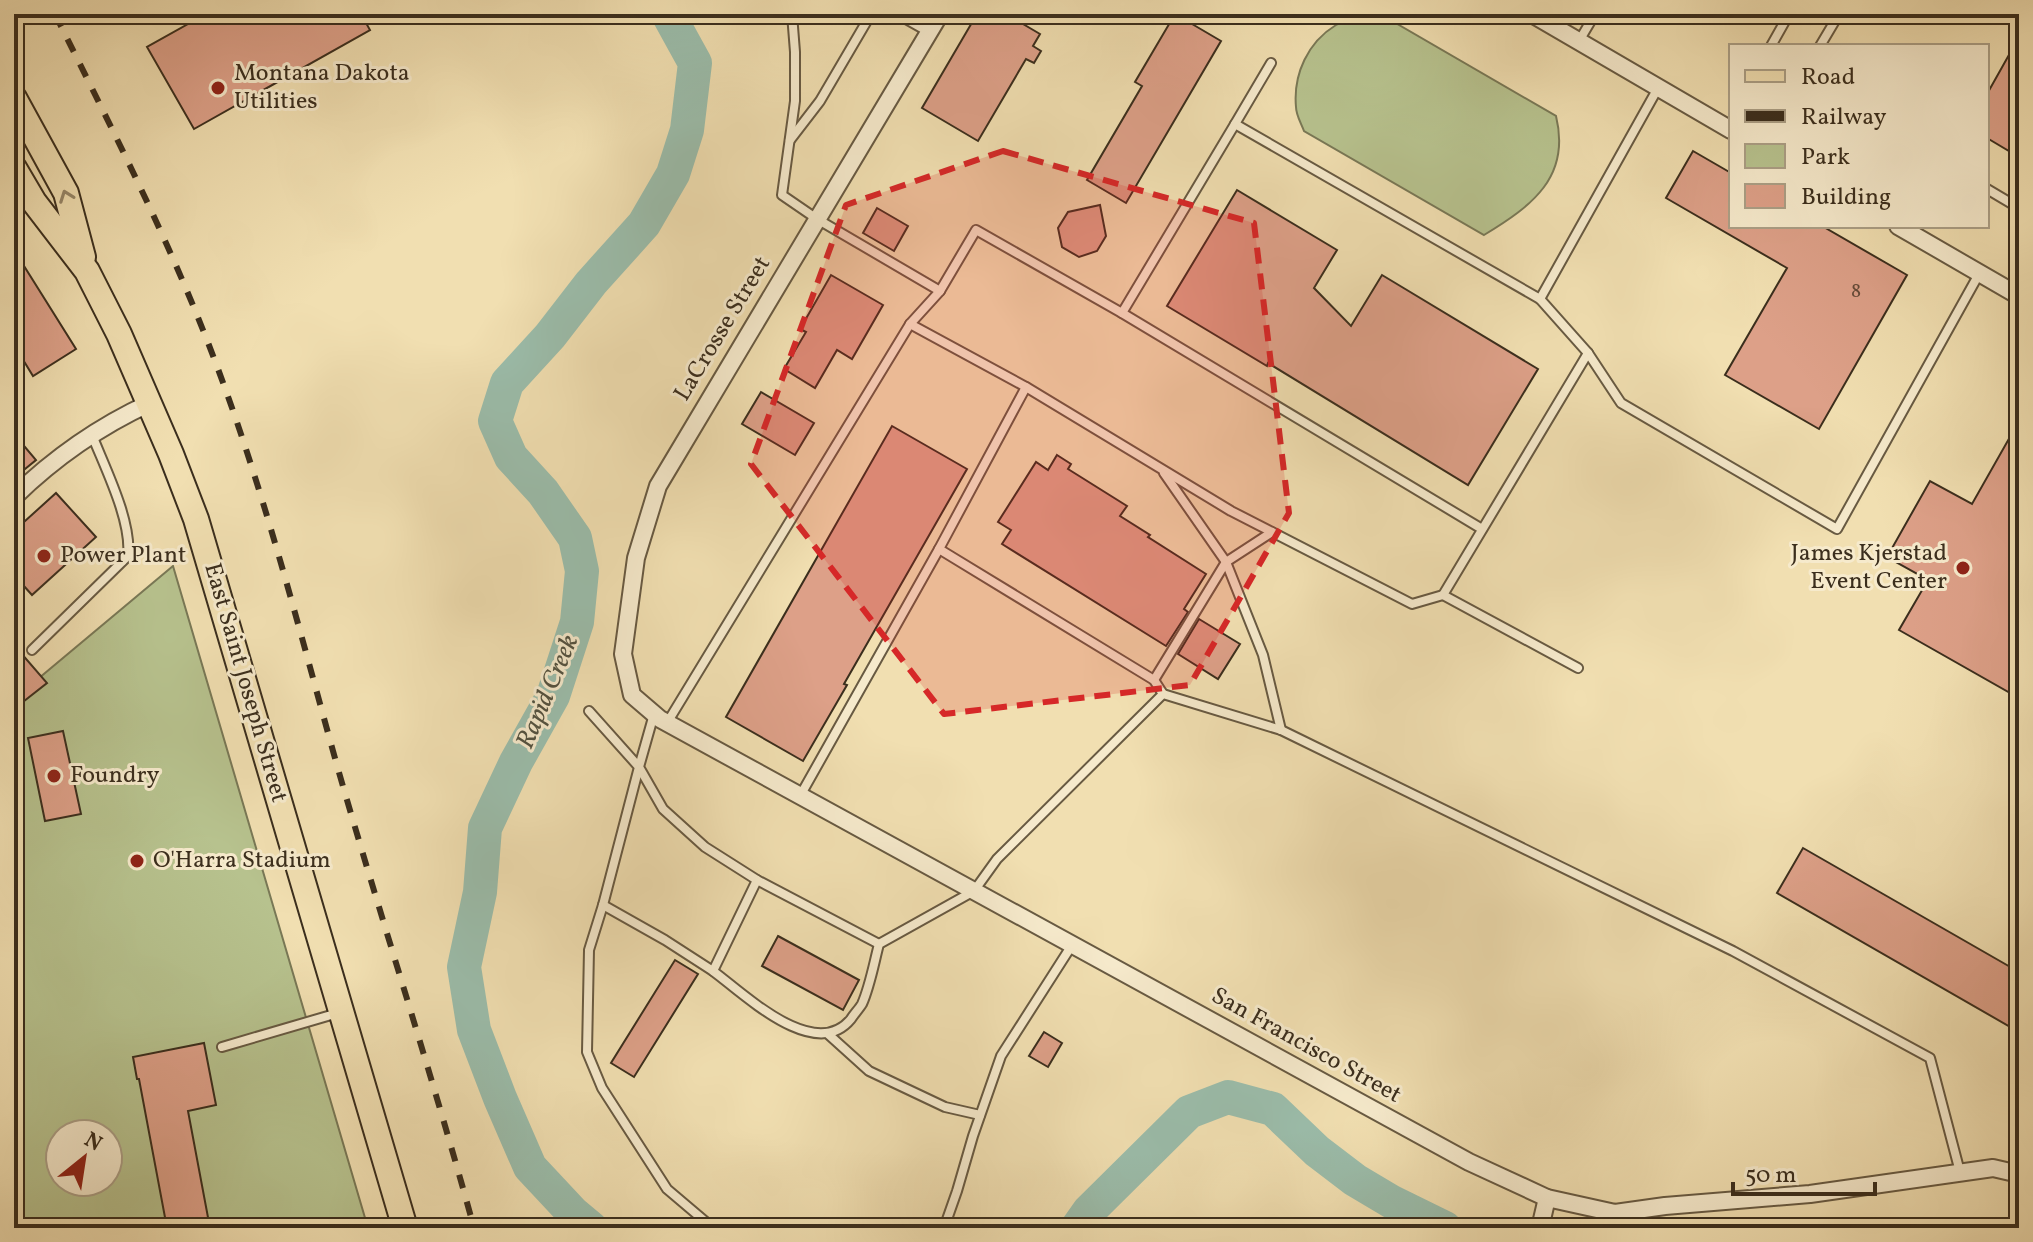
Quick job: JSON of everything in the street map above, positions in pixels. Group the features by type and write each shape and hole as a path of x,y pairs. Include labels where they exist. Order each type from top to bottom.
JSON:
{"main road":[{"path":"14,98 66,193 87,271"},
{"name":"East Saint Joseph Street","path":"14,168 34,202 87,271 150,403 196,519 405,1228"}],"street":[{"name":"LaCrosse Street","path":"632,695 623,654 636,558 658,486 940,14"},
{"path":"1532,14 1659,88 1729,124"},
{"path":"1901,228 2019,296"},
{"path":"14,497 41,471 116,418 150,403"},
{"name":"San Francisco Street","path":"632,695 660,719 800,796 1469,1162 1547,1198 1615,1213 1810,1194 1993,1168 2019,1174"},
{"path":"1540,1227 1547,1198"}],"lane":[{"path":"792,14 795,101 782,195 940,291"},
{"path":"789,141 820,101 871,14"},
{"path":"897,14 929,32"},
{"path":"1579,41 1595,14"},
{"path":"1772,44 1789,14"},
{"path":"1821,44 1839,14"},
{"path":"1122,313 1271,63"},
{"path":"1540,299 1659,88"},
{"path":"1235,124 1540,299 1588,353 1621,403 1837,529 1979,274"},
{"path":"1989,190 2019,208"},
{"path":"713,1228 667,1189 602,1088 587,1052 589,950 639,767 660,719 910,324 940,291 976,230 1122,313 1482,529"},
{"path":"910,324 1026,387 1231,511 1412,604 1443,595 1588,353"},
{"path":"800,796 1026,387"},
{"path":"32,650 128,556 130,542 92,435"},
{"path":"1162,469 1226,562 1263,655 1281,730"},
{"path":"1154,680 1226,562 1272,532"},
{"path":"939,549 1154,680 1163,694 1281,730 1733,951 1930,1058 1960,1173"},
{"path":"1443,595 1578,668"},
{"path":"603,905 713,971 768,1013 808,1033 828,1034 847,1024 862,1005 879,944 974,891 997,859 1163,694"},
{"path":"589,711 639,767 663,809 705,847 757,880 879,944"},
{"path":"713,971 757,880"},
{"path":"944,1228 1001,1056 1072,945"},
{"path":"222,1047 342,1012"},
{"path":"828,1034 869,1071 945,1107 980,1115"}],"highlighted area":[{"path":"1003,151 1254,223 1289,513 1190,685 944,714 751,464 846,205"}],"green space":[{"path":"1366,14 1380,14 1556,116 1558,156 1544,188 1518,213 1484,235 1304,131 1297,113 1296,95 1304,60 1326,32 1340,23"},
{"name":"O'Harra Stadium","path":"173,566 368,1228 14,1228 14,699"}],"building":[{"name":"Montana Dakota Utilities","path":"206,14 361,14 370,30 194,129 147,47"},
{"path":"977,14 1006,14 1040,34 1033,46 1041,51 1034,63 1026,59 978,141 922,108"},
{"path":"1175,14 1221,41 1126,203 1087,180 1142,86 1135,82"},
{"path":"2019,37 2019,157 1989,139 1989,90"},
{"path":"1693,151 1729,172 1729,228 1825,228 1907,275 1819,429 1725,375 1787,268 1666,198"},
{"path":"1237,190 1337,250 1314,288 1351,326 1382,275 1538,369 1468,485 1268,363 1267,366 1167,306"},
{"path":"1100,205 1106,236 1097,251 1079,257 1062,247 1058,228 1068,212"},
{"path":"877,208 908,226 894,251 863,233"},
{"path":"14,250 76,349 33,376 14,345"},
{"path":"831,275 883,305 852,359 837,350 815,388 784,369 806,332 800,329"},
{"path":"761,392 814,423 795,455 742,424"},
{"name":"James Kjerstad Event Center","path":"2019,421 2019,698 1899,630 1928,580 1887,557 1930,481 1972,504"},
{"path":"892,426 967,469 803,761 726,717"},
{"path":"14,434 36,460 14,478"},
{"path":"1057,455 1071,464 1068,469 1127,506 1120,516 1206,574 1184,609 1188,612 1166,646 1002,544 1011,530 998,522 1036,462 1048,470"},
{"name":"Power Plant","path":"56,493 96,537 32,595 14,575 14,531"},
{"path":"1199,619 1240,644 1218,679 1178,654"},
{"path":"14,645 47,683 14,709"},
{"name":"Foundry","path":"63,731 81,814 45,821 28,738"},
{"path":"1803,848 2019,972 2019,1032 1777,893"},
{"path":"778,936 859,980 843,1010 762,966"},
{"path":"675,960 698,974 634,1077 611,1063"},
{"path":"1044,1032 1062,1043 1048,1067 1029,1056"},
{"path":"204,1043 216,1105 188,1111 210,1228 167,1228 133,1057"}],"waterway":[{"name":"Rapid Creek","path":"591,1228 530,1167 474,1030 464,967 480,892 485,828 516,762 553,696 577,622 582,571 575,538 543,492 511,457 495,421 507,383 644,224 673,174 687,130 695,63 668,14"},
{"name":"Rapid Creek","path":"1077,1228 1089,1211 1189,1112 1228,1097 1273,1109 1317,1151 1355,1180 1445,1228"}],"railway":[{"path":"55,14 169,250 203,330 242,438 474,1228"}],"place":[{"name":"Montana Dakota Utilities","path":"218,88"},
{"name":"Power Plant","path":"44,556"},
{"name":"James Kjerstad Event Center","path":"1963,568"},
{"name":"Foundry","path":"54,776"},
{"name":"O'Harra Stadium","path":"137,861"}]}
